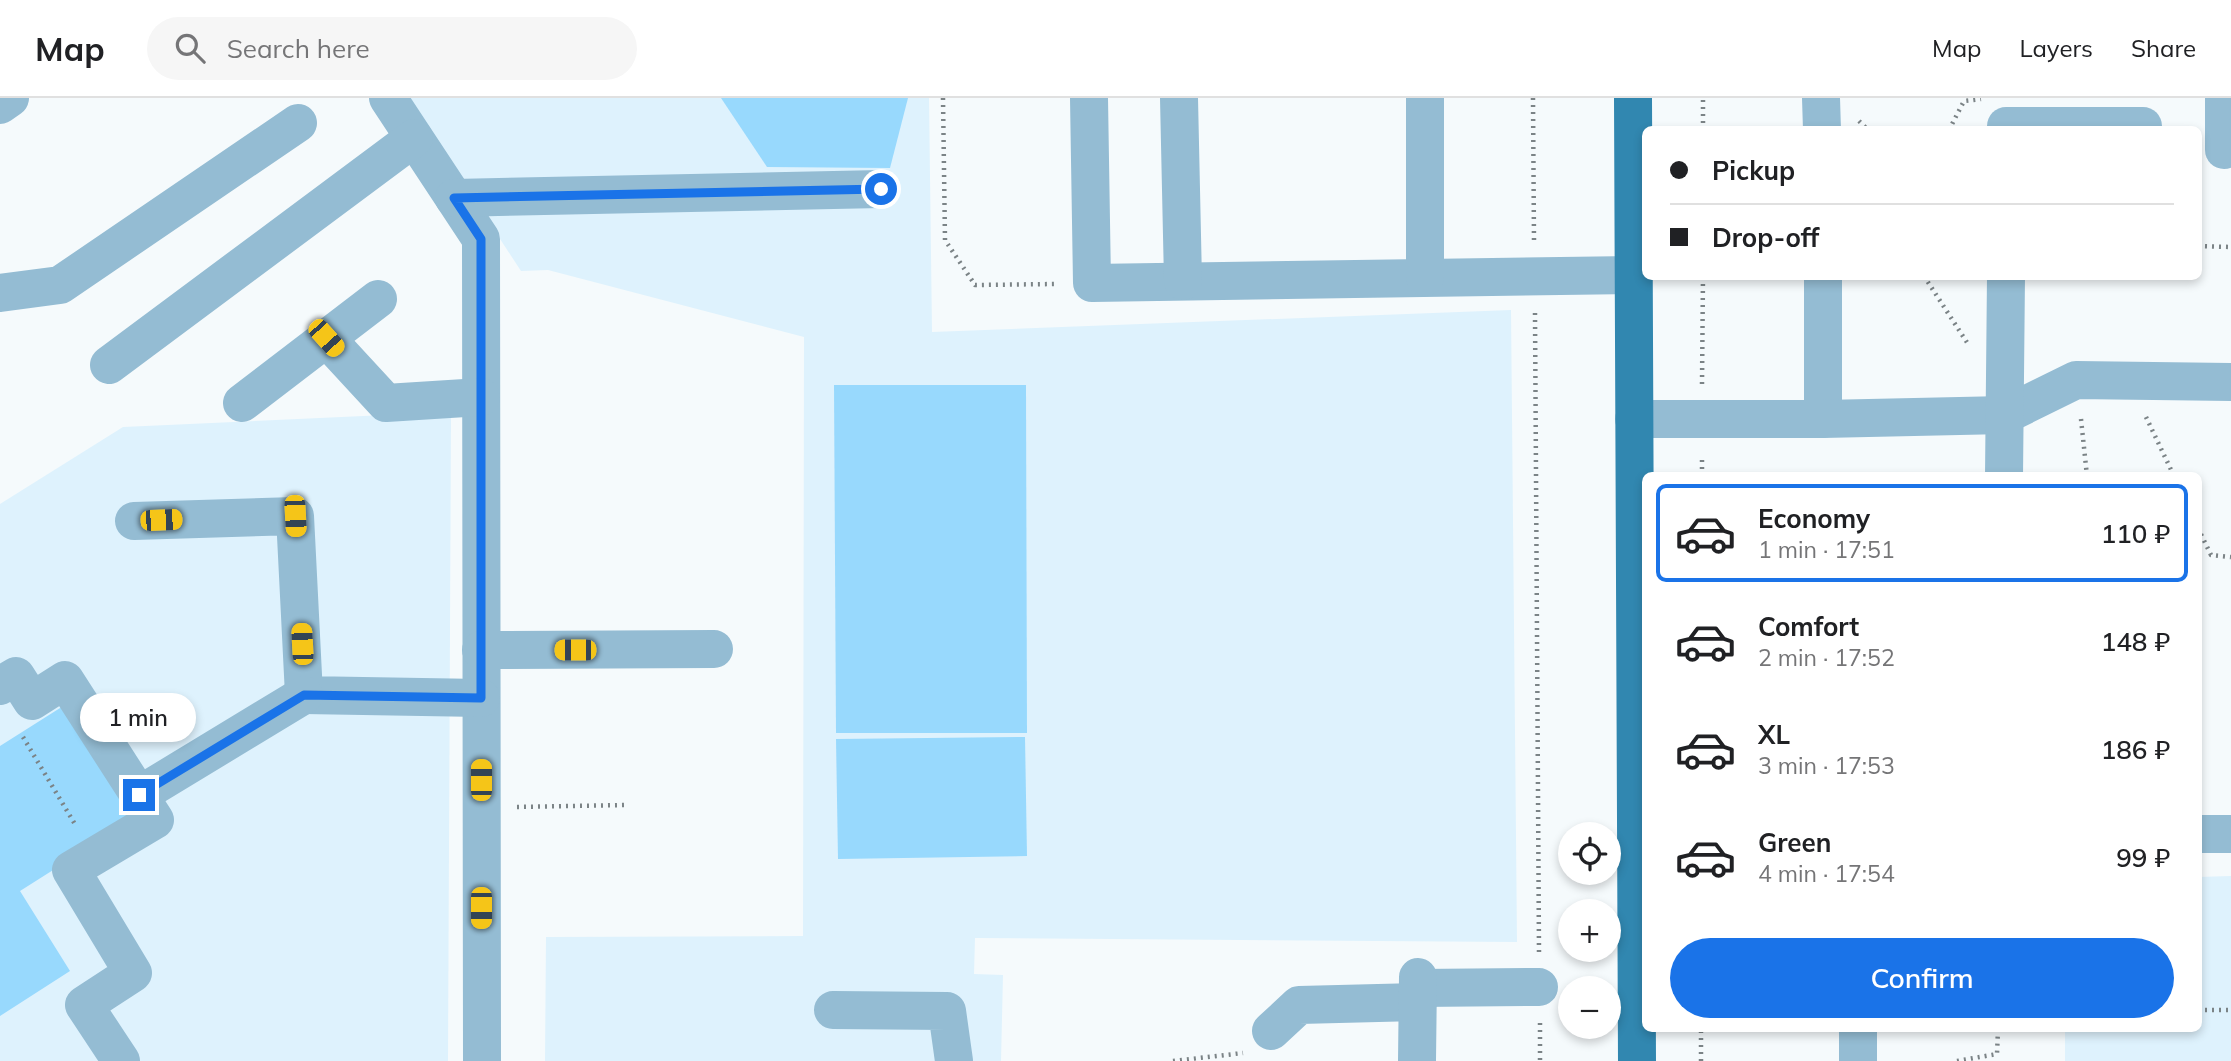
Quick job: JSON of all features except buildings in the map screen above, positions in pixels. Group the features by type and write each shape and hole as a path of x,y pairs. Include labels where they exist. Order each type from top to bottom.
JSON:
{"main road":[{"path":"1633,98 1634,419 1640,779 1637,1061"}],"lane":[{"path":"0,105 10,98"},
{"path":"388,98 481,239 482,1061"},
{"path":"1089,98 1092,283 1633,275"},
{"path":"1179,98 1182,282"},
{"path":"1424,98 1425,277"},
{"path":"1821,98 1822,126"},
{"path":"2224,98 2224,150"},
{"path":"2001,113 2143,126"},
{"path":"0,292 60,285 298,123"},
{"path":"109,365 414,138"},
{"path":"454,198 881,189"},
{"path":"1823,280 1823,419"},
{"path":"2004,472 2006,280"},
{"path":"242,403 378,299"},
{"path":"326,338 386,403 481,397"},
{"path":"1634,419 2005,415 2076,380 2231,382"},
{"path":"134,521 295,516 304,695"},
{"path":"481,650 715,649"},
{"path":"0,686 16,676 32,701 65,680 155,820 71,870 132,973 84,1005 121,1061"},
{"path":"139,795 304,695 481,698"},
{"path":"2202,834 2231,834"},
{"path":"1271,1031 1299,1005 1418,989 1539,986"},
{"path":"1417,1061 1418,989"},
{"path":"832,1010 947,1011 954,1061"},
{"path":"1858,1032 1858,1061"}],"path":[{"path":"943,98 946,240 975,285 1092,283"},
{"path":"1533,98 1540,1061"},
{"path":"1703,98 1703,126"},
{"path":"1951,126 1964,101 2001,113"},
{"path":"2202,246 2231,247"},
{"path":"1702,472 1703,280"},
{"path":"1927,280 1970,347"},
{"path":"2076,380 2087,472"},
{"path":"2129,381 2172,472"},
{"path":"2202,536 2211,555 2231,557"},
{"path":"20,731 94,857"},
{"path":"481,807 624,805"},
{"path":"2202,1010 2231,1010"},
{"path":"1173,1061 1244,1052 1271,1031"},
{"path":"1701,1032 1701,1061"},
{"path":"1957,1061 1997,1054 1998,1032"}],"shaded area":[{"path":"408,98 929,98 932,332 1511,310 1517,942 975,938 974,974 1003,975 1001,1061 545,1061 546,937 803,936 804,337 548,270 521,271"},
{"path":"721,98 908,98 890,168 767,167"},
{"path":"834,385 1026,385 1027,733 836,733"},
{"path":"451,412 448,1061 0,1061 0,504 123,427"},
{"path":"68,703 140,815 20,891 70,971 0,1016 0,746"},
{"path":"1025,737 1027,856 838,859 836,739"},
{"path":"2231,876 2231,1061 2065,1061 2065,1032 2202,1032 2202,877"}],"route":[{"path":"139,795 304,695 481,698 481,239 454,198 881,189"}]}
